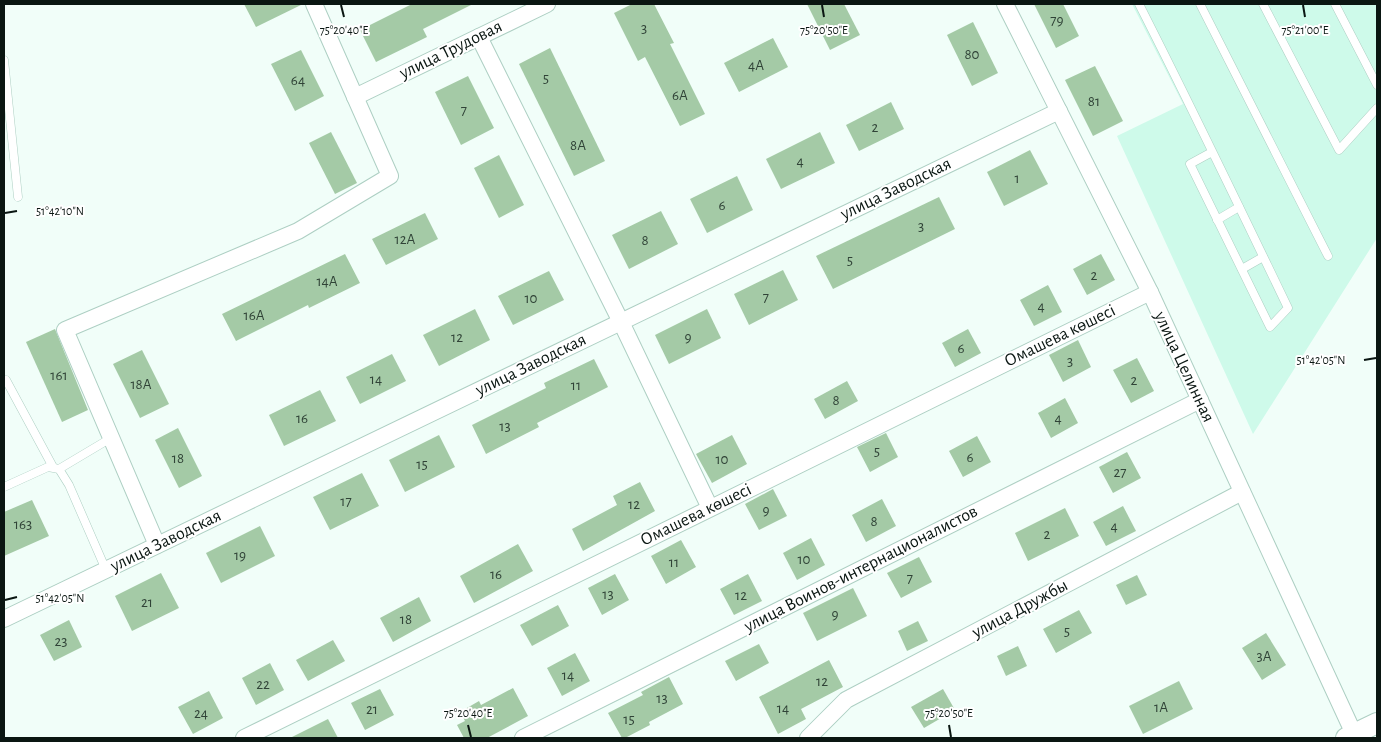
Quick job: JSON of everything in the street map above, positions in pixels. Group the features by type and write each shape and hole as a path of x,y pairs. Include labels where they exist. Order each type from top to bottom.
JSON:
{"street":[{"path":"157,545 65,330 298,231 390,176 314,4"},
{"name":"улица Трудовая","path":"355,97 547,4"},
{"name":"улица Целинная","path":"1005,4 1150,292 1242,492 1350,736"},
{"path":"479,37 621,322 710,508"},
{"name":"улица Заводская","path":"4,619 1059,111"},
{"name":"Омашева көшесі","path":"244,738 1150,292"},
{"name":"улица Воинов-интернационалистов","path":"523,738 1200,400"},
{"name":"улица Дружбы","path":"808,738 846,700 1242,492"},
{"path":"1350,736 1377,723"}],"lane":[{"path":"1139,4 1212,152 1239,207 1288,308 1270,327 1190,164 1212,152"},
{"path":"1200,4 1328,256"},
{"path":"1263,4 1339,150 1377,108"},
{"path":"1335,4 1377,85"},
{"path":"4,60 18,197"},
{"path":"1217,220 1239,207"},
{"path":"1242,269 1263,257"},
{"path":"6,380 56,468 69,485 106,570"},
{"path":"4,487 48,467 56,468 111,438"}],"shaded area":[{"path":"1132,4 1377,4 1377,238 1253,434 1117,136 1183,104"}],"building":[{"path":"244,4 303,4 256,27"},
{"path":"412,4 473,4 423,29 427,37 376,62 360,30"},
{"path":"632,4 654,4 674,43 670,44 705,114 680,126 645,57 638,61 614,13"},
{"path":"807,4 844,4 860,35 830,50"},
{"path":"1034,4 1063,4 1079,36 1056,48"},
{"path":"973,22 998,73 972,86 947,35"},
{"path":"773,38 788,67 739,92 724,63"},
{"path":"550,48 605,161 574,176 519,64"},
{"path":"301,50 324,96 295,111 271,64"},
{"path":"1095,66 1123,121 1093,136 1065,80"},
{"path":"468,76 494,128 461,145 435,92"},
{"path":"891,102 904,129 859,151 846,125"},
{"path":"331,132 357,183 335,194 309,143"},
{"path":"820,132 835,163 781,189 766,159"},
{"path":"1030,150 1048,184 1004,206 987,172"},
{"path":"499,155 524,205 499,218 474,168"},
{"path":"737,176 753,210 707,233 690,199"},
{"path":"939,197 955,229 833,289 816,256"},
{"path":"661,211 678,244 629,269 612,235"},
{"path":"425,213 438,239 386,265 372,239"},
{"path":"345,254 360,283 309,308 308,305 236,341 222,314"},
{"path":"1101,254 1115,280 1087,295 1073,269"},
{"path":"783,270 798,300 749,325 734,294"},
{"path":"549,271 564,300 513,325 498,296"},
{"path":"1048,285 1062,312 1034,326 1020,300"},
{"path":"475,309 490,340 439,366 423,335"},
{"path":"707,309 721,338 669,364 655,335"},
{"path":"55,329 88,410 62,422 26,342"},
{"path":"968,329 981,353 955,367 942,343"},
{"path":"1078,340 1091,367 1063,382 1049,355"},
{"path":"142,350 169,404 140,418 113,364"},
{"path":"392,354 406,381 360,404 346,377"},
{"path":"1137,358 1154,391 1131,403 1113,370"},
{"path":"594,359 608,387 537,423 539,427 486,454 472,425 546,388 544,383"},
{"path":"847,381 858,401 825,419 814,399"},
{"path":"320,390 336,421 284,446 269,415"},
{"path":"1065,398 1078,423 1051,438 1038,413"},
{"path":"178,428 202,476 179,488 155,440"},
{"path":"886,433 898,457 870,472 857,447"},
{"path":"439,435 455,467 405,492 389,460"},
{"path":"732,435 747,464 712,483 696,454"},
{"path":"977,436 991,462 963,477 949,451"},
{"path":"1127,452 1141,478 1113,493 1099,467"},
{"path":"362,473 379,506 330,530 313,497"},
{"path":"640,482 655,511 583,551 572,529 617,505 613,496"},
{"path":"773,489 787,516 759,530 745,504"},
{"path":"882,499 896,526 866,542 852,515"},
{"path":"32,500 49,536 4,556 4,512"},
{"path":"1123,506 1136,531 1106,546 1093,522"},
{"path":"1065,508 1079,536 1028,561 1015,533"},
{"path":"260,526 275,556 221,583 206,553"},
{"path":"811,538 825,565 797,580 783,553"},
{"path":"681,540 696,567 666,584 651,556"},
{"path":"518,544 533,571 474,603 460,576"},
{"path":"919,557 932,582 901,598 887,573"},
{"path":"161,573 179,608 132,631 115,596"},
{"path":"615,574 629,600 602,615 588,588"},
{"path":"748,574 762,601 734,615 720,589"},
{"path":"1137,575 1147,595 1126,605 1116,585"},
{"path":"853,588 867,616 817,641 803,613"},
{"path":"419,597 431,621 393,642 380,618"},
{"path":"558,605 569,626 532,646 520,625"},
{"path":"1079,610 1092,633 1056,653 1043,629"},
{"path":"69,620 82,647 54,661 40,635"},
{"path":"918,621 928,641 907,651 898,631"},
{"path":"1266,633 1286,665 1262,680 1242,648"},
{"path":"333,640 345,661 308,681 296,660"},
{"path":"759,644 769,663 736,681 725,661"},
{"path":"1018,646 1027,666 1006,676 997,656"},
{"path":"575,653 590,681 562,696 547,668"},
{"path":"829,660 843,687 801,709 806,719 778,734 759,697"},
{"path":"270,663 284,690 256,705 242,678"},
{"path":"669,677 683,704 649,722 650,725 622,738 608,713 643,695 641,692"},
{"path":"1179,681 1193,709 1143,734 1129,706"},
{"path":"513,688 528,716 487,738 464,738 457,725 465,721 460,712 479,701 481,705"},
{"path":"380,689 394,715 365,730 351,703"},
{"path":"943,689 955,710 924,728 911,707"},
{"path":"209,691 223,718 193,734 178,707"},
{"path":"328,719 338,738 290,738"}]}
